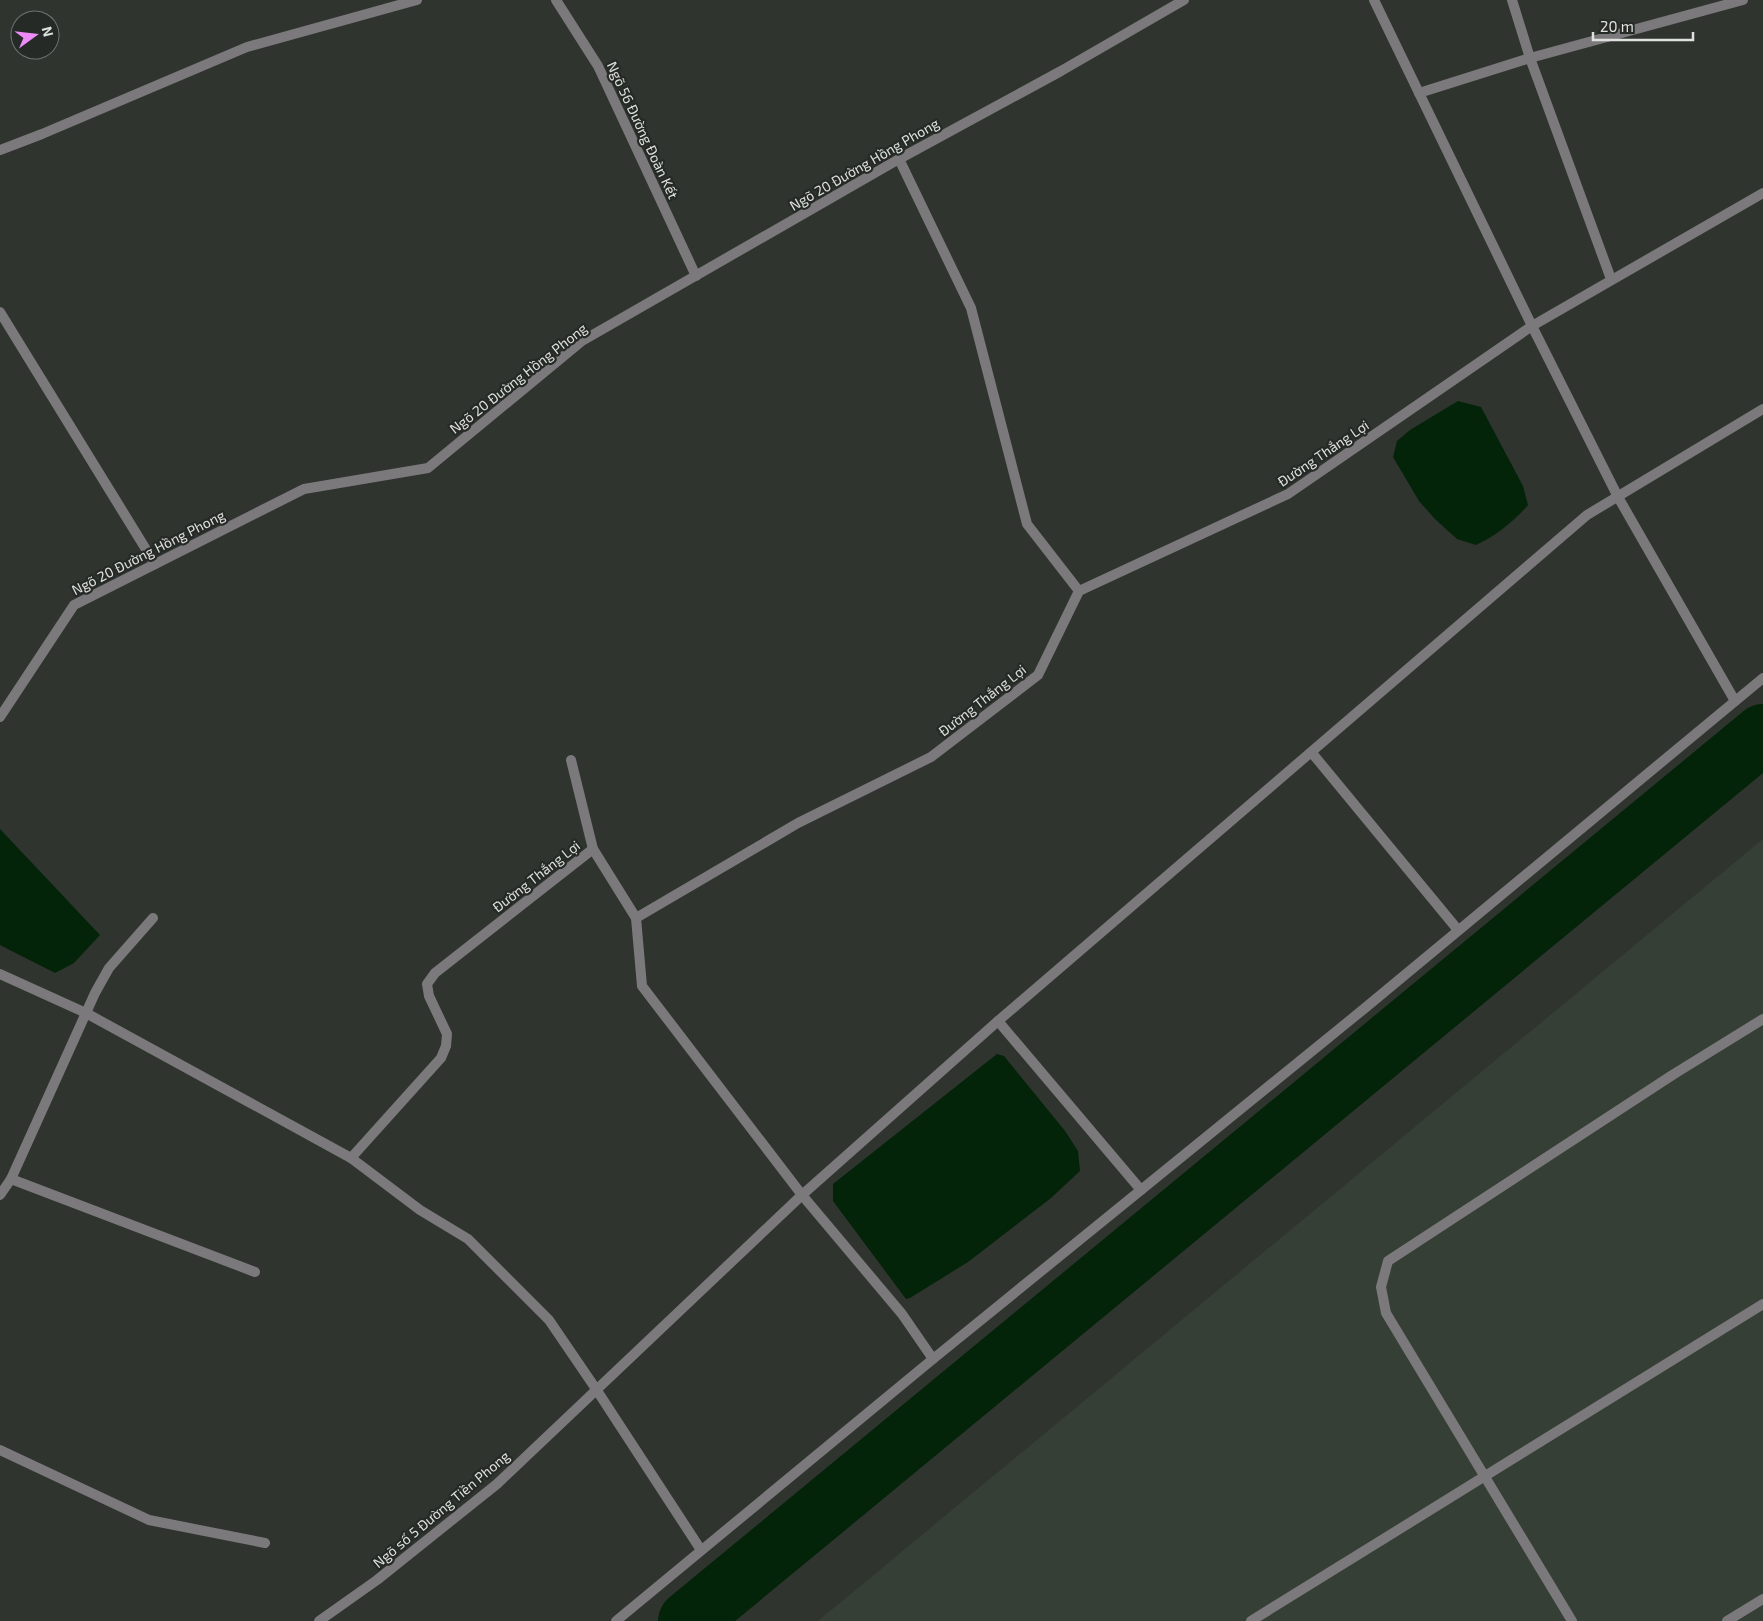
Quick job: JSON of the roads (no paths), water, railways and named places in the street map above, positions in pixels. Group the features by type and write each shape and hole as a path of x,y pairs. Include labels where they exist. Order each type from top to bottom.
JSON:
{"street":[{"path":"0,150 247,47 417,0"},
{"name":"Ngõ 56 Đường Đoàn Kết","path":"556,0 598,66 696,276"},
{"name":"Ngõ 20 Đường Hồng Phong","path":"0,717 4,703 74,605 304,489 428,468 582,341 899,159 1061,71 1184,0"},
{"path":"1374,0 1532,326 1618,497 1735,701"},
{"path":"1512,0 1530,58 1611,279"},
{"path":"1419,93 1530,58 1743,0"},
{"path":"899,159 971,308 1028,524 1080,591"},
{"name":"Đường Thắng Lợi","path":"351,1158 441,1058 446,1046 447,1034 429,996 427,984 434,973 593,848 636,918 798,824 931,757 1038,675 1080,591 1288,494 1532,326 1763,193"},
{"path":"0,312 156,564"},
{"name":"Ngõ số 5 Đường Tiền Phong","path":"319,1621 377,1580 497,1484 802,1195 998,1021 1587,515 1763,409"},
{"path":"616,1621 1763,678"},
{"path":"1312,753 1458,930"},
{"path":"571,760 593,848"},
{"path":"0,1194 11,1179 95,993 109,968 153,918"},
{"path":"636,918 642,986 802,1195 902,1314 934,1359"},
{"path":"0,974 86,1013 351,1158 420,1210 468,1240 548,1320 702,1550"},
{"path":"1572,1621 1386,1313 1381,1287 1388,1261 1674,1074 1763,1020"},
{"path":"998,1021 1141,1190"},
{"path":"11,1179 255,1272"},
{"path":"1252,1621 1763,1304"},
{"path":"0,1450 149,1520 265,1543"},
{"path":"1727,1621 1763,1599"}],"waterway":[{"path":"688,1621 1763,734"}]}
